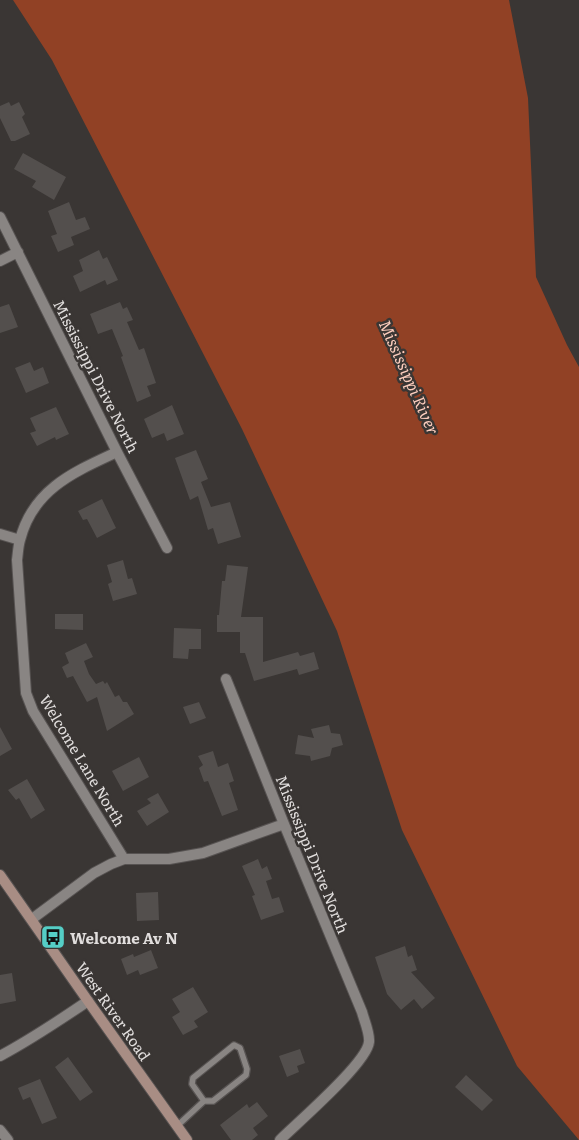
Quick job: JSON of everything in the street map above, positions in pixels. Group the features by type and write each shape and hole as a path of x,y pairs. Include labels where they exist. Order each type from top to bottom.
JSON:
{"main road":[{"name":"West River Road","path":"0,875 187,1140"}],"street":[{"name":"Mississippi Drive North","path":"0,217 167,548"},
{"path":"0,261 18,252"},
{"name":"Welcome Lane North","path":"117,452 80,469 44,495 31,514 20,540 17,560 26,693 33,711 124,859"},
{"path":"0,534 20,540"},
{"name":"Mississippi Drive North","path":"226,679 362,1012 369,1042 365,1053 340,1083 280,1140"},
{"path":"32,919 94,873 124,859 169,859 203,853 284,824"},
{"path":"0,1056 88,1001"},
{"path":"0,1130 8,1140"}],"lane":[{"path":"177,1126 204,1101 213,1101 246,1075 247,1069 240,1048 234,1045 193,1078 192,1084 204,1101"}],"water":[{"name":"Mississippi River","path":"13,0 509,0 528,98 536,277 579,367 579,1140 517,1066 402,830 337,631 242,429 52,60"}],"building":[{"path":"9,102 11,106 19,102 25,114 22,117 30,134 15,141 11,141 0,118 0,106"},
{"path":"23,153 66,177 54,200 32,187 36,181 14,169"},
{"path":"69,202 76,220 85,217 90,229 71,237 74,245 58,252 51,236 57,234 48,211"},
{"path":"99,250 103,259 107,257 118,280 107,285 105,280 80,292 73,276 83,271 79,260"},
{"path":"120,302 123,309 127,307 133,320 127,322 139,350 144,348 156,383 147,386 151,396 137,402 121,357 123,356 112,329 98,334 90,314"},
{"path":"9,304 18,327 0,333 0,307"},
{"path":"30,362 34,371 43,367 49,383 26,393 15,368"},
{"path":"172,405 184,434 167,441 164,433 152,438 144,419"},
{"path":"56,407 69,434 56,440 55,437 37,446 30,433 36,431 30,418"},
{"path":"196,450 208,479 201,482 211,507 230,502 241,537 218,544 213,528 208,530 198,496 190,500 175,458"},
{"path":"102,499 116,528 97,538 87,519 83,520 78,511"},
{"path":"123,560 128,579 132,578 137,594 113,601 108,584 112,582 107,565"},
{"path":"227,565 248,567 241,617 263,617 263,662 298,652 300,656 314,652 319,669 299,675 297,669 254,681 245,653 240,653 240,632 217,632 217,615 219,615 222,581 225,581"},
{"path":"55,614 83,614 83,630 55,629"},
{"path":"174,628 201,629 201,649 189,649 188,659 173,658"},
{"path":"86,643 93,657 84,661 89,674 96,684 103,681 105,684 107,682 115,697 119,695 123,702 127,702 134,714 107,731 97,697 87,702 73,676 67,678 62,667 69,663 65,653"},
{"path":"199,702 206,718 190,724 183,707"},
{"path":"329,725 331,733 340,734 343,745 332,748 330,756 311,761 310,756 295,754 298,735 314,738 311,729"},
{"path":"0,727 12,749 0,756"},
{"path":"213,751 218,767 228,763 234,781 229,783 238,810 222,816 208,781 204,782 199,768 203,765 198,756"},
{"path":"139,757 149,777 123,791 112,771"},
{"path":"27,779 45,810 31,819 19,798 16,800 8,790"},
{"path":"158,793 169,812 147,826 137,811 151,803 147,799"},
{"path":"258,859 262,869 267,866 272,879 266,881 272,899 279,897 284,912 261,920 252,896 255,895 242,866"},
{"path":"158,892 159,920 137,921 136,893"},
{"path":"405,946 408,957 412,955 417,970 411,972 435,998 422,1009 414,999 401,1010 387,994 375,957"},
{"path":"151,950 158,968 140,975 138,970 127,975 121,959 133,954 134,957"},
{"path":"12,973 16,1001 0,1004 0,975"},
{"path":"193,987 208,1012 194,1021 198,1027 183,1035 172,1017 180,1012 172,999"},
{"path":"300,1049 305,1063 297,1066 299,1072 287,1077 279,1056"},
{"path":"68,1057 93,1092 80,1101 55,1067"},
{"path":"466,1075 493,1100 482,1111 455,1087"},
{"path":"40,1079 57,1118 42,1124 30,1097 23,1100 18,1088"},
{"path":"257,1102 268,1116 253,1128 258,1135 252,1140 231,1140 220,1125 247,1104 249,1108"}],"place":[{"name":"Welcome Av N","path":"53,937"}]}
